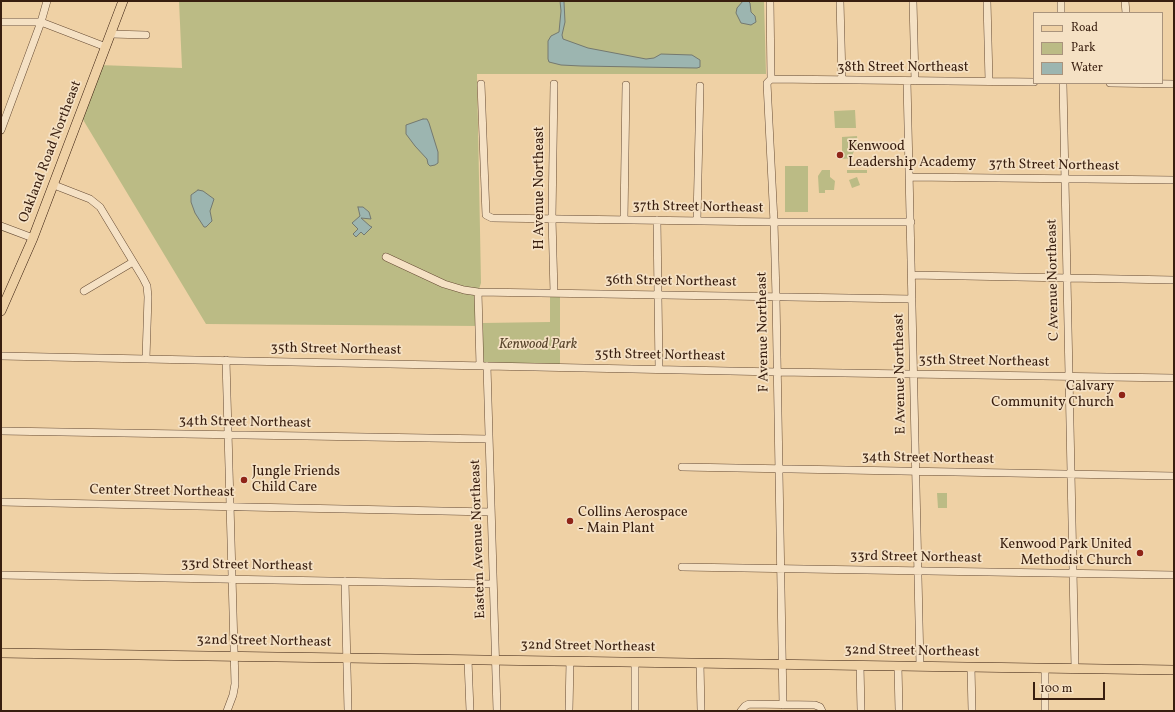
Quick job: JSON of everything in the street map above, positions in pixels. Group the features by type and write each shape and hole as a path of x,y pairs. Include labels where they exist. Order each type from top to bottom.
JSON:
{"main road":[{"name":"Oakland Road Northeast","path":"1,311 54,185 123,1"},
{"name":"32nd Street Northeast","path":"1,652 1174,670"}],"street":[{"path":"1,130 41,22 47,1"},
{"name":"F Avenue Northeast","path":"770,1 771,79 767,83 774,222 778,372 783,705"},
{"path":"840,1 842,80"},
{"name":"E Avenue Northeast","path":"913,1 910,177 920,666"},
{"path":"987,1 990,81"},
{"path":"1061,1 1061,12"},
{"path":"1125,1 1126,12"},
{"path":"1,22 41,22 106,47"},
{"path":"111,34 146,35"},
{"name":"38th Street Northeast","path":"771,79 1033,82"},
{"name":"37th Street Northeast","path":"481,84 486,215 492,218 774,222 911,222"},
{"name":"H Avenue Northeast","path":"554,84 552,218 554,293"},
{"name":"C Avenue Northeast","path":"1063,84 1075,668"},
{"path":"1163,84 1174,84"},
{"path":"624,220 626,85"},
{"path":"697,220 700,86"},
{"name":"37th Street Northeast","path":"910,177 1174,180"},
{"path":"54,185 90,199 100,207 147,286 146,358"},
{"path":"657,220 659,369"},
{"path":"1,226 33,238"},
{"name":"36th Street Northeast","path":"386,258 444,284 464,290 478,292 912,299"},
{"path":"84,291 133,262"},
{"path":"912,275 1174,280"},
{"name":"Eastern Avenue Northeast","path":"478,292 489,439 497,711"},
{"name":"35th Street Northeast","path":"1,356 778,372 1174,378"},
{"path":"226,360 235,684 234,695 227,711"},
{"name":"34th Street Northeast","path":"1,431 229,436 489,439"},
{"name":"34th Street Northeast","path":"682,467 1174,476"},
{"name":"Center Street Northeast","path":"1,502 491,512"},
{"name":"33rd Street Northeast","path":"682,567 1174,575"},
{"name":"33rd Street Northeast","path":"1,575 232,578 493,584"},
{"path":"345,581 348,711"},
{"path":"468,660 470,711"},
{"path":"569,711 570,661"},
{"path":"635,711 636,662"},
{"path":"700,663 701,711"},
{"path":"860,665 861,711"},
{"path":"898,666 899,711"},
{"path":"971,667 972,711"},
{"path":"1044,668 1045,711"},
{"path":"743,708 749,704 815,705 820,707 822,711"}],"green space":[{"name":"Kenwood Park","path":"179,1 764,1 766,74 477,74 481,283 478,292 482,323 550,322 550,293 560,293 560,367 480,366 479,326 206,324 82,118 99,65 182,68"},
{"path":"855,110 856,128 835,128 834,111"},
{"path":"857,136 858,147 853,153 853,158 842,159 842,137"},
{"path":"785,166 808,166 808,212 785,212"},
{"path":"822,170 830,170 830,177 835,181 834,190 825,190 825,193 819,193 818,176"},
{"path":"847,170 867,170 867,173 847,173"},
{"path":"857,177 860,185 852,188 849,180"},
{"path":"937,493 947,493 947,508 938,508"}],"water":[{"path":"560,1 564,1 565,22 562,35 563,39 588,48 646,59 654,58 661,54 692,55 700,60 700,67 581,66 561,65 549,62 548,41 551,36 559,32 561,11"},
{"path":"743,1 748,1 750,3 751,12 755,16 756,22 751,25 741,23 736,13 737,8"},
{"path":"427,119 429,123 438,152 438,163 435,165 430,166 428,164 427,159 406,134 406,125"},
{"path":"198,190 203,191 214,199 210,211 212,221 206,227 204,227 195,213 191,202 191,195"},
{"path":"358,207 363,207 369,212 371,219 361,218 372,227 364,235 361,232 356,237 353,234 358,229 352,223 360,216"}],"place":[{"name":"Kenwood Leadership Academy","path":"840,155"},
{"name":"Calvary Community Church","path":"1122,395"},
{"name":"Jungle Friends Child Care","path":"244,480"},
{"name":"Collins Aerospace - Main Plant","path":"570,521"},
{"name":"Kenwood Park United Methodist Church","path":"1140,553"}]}
